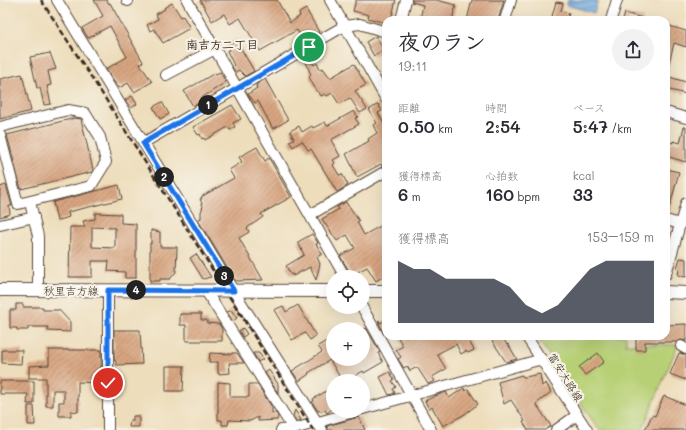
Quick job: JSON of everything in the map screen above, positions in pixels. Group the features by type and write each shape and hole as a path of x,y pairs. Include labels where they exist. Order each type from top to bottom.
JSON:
{"main road":[{"name":"秋里吉方線","path":"0,290 326,291"},
{"path":"370,291 382,291"},
{"path":"670,292 686,293"}],"street":[{"path":"57,0 234,291 319,426"},
{"path":"187,0 341,270"},
{"path":"330,0 382,92"},
{"path":"402,16 406,0"},
{"path":"507,16 511,0"},
{"path":"612,16 617,0"},
{"path":"143,143 344,26 360,24 382,31"},
{"path":"166,75 215,49"},
{"path":"0,127 68,110 85,113 100,137 106,162 91,186 18,204 0,135"},
{"path":"670,113 686,118"},
{"path":"310,215 382,173"},
{"path":"30,202 38,236 38,290"},
{"path":"670,260 686,203"},
{"path":"0,225 34,217"},
{"path":"670,221 680,224"},
{"path":"108,290 108,430"},
{"path":"206,291 294,430"},
{"path":"366,314 431,430"},
{"name":"富安大路線","path":"529,340 587,430"},
{"path":"370,407 542,359"},
{"path":"556,430 577,415"},
{"path":"281,430 294,430 319,426 339,418"}],"green space":[{"path":"539,340 626,340 626,344 678,345 642,430 599,430"}],"water":[{"path":"568,0 598,0 594,13 566,5"}],"building":[{"path":"94,0 107,0 109,4 110,3 143,62 140,64 152,82 134,92 128,83 119,88 112,79 106,69 127,57 110,26 88,38 82,28 103,16"},
{"path":"200,0 277,0 290,23 300,16 299,13 306,9 319,32 304,42 297,30 260,51 240,18 230,24 224,14 212,21"},
{"path":"356,0 396,0 392,16 382,16 382,22 368,18 369,15 353,11"},
{"path":"412,0 436,0 456,5 453,16 421,16 423,5 412,2"},
{"path":"472,0 504,0 499,16 468,16"},
{"path":"556,2 563,3 561,11 569,13 568,16 552,16"},
{"path":"172,3 181,17 183,16 190,28 163,43 154,29 150,31 147,25 158,19 156,14"},
{"path":"625,13 636,16 624,16"},
{"path":"670,26 686,31 686,47 674,43 670,59"},
{"path":"376,36 382,46 382,51 374,56 366,42"},
{"path":"236,40 254,71 245,76 239,70 236,72 232,67 234,65 227,51 230,50 227,45"},
{"path":"50,53 56,69 48,71 51,85 47,86 51,104 44,105 40,88 37,88 30,57"},
{"path":"308,55 314,65 317,63 320,70 323,68 330,78 354,64 366,85 355,91 367,109 360,113 350,98 339,104 332,93 327,96 325,94 321,96 318,91 317,92 309,77 311,75 304,57"},
{"path":"220,72 226,82 200,99 201,102 193,106 184,91 215,73"},
{"path":"22,74 31,111 0,119 0,79"},
{"path":"670,77 686,82 686,94 670,90"},
{"path":"265,79 288,120 273,129 258,101 255,103 248,94 257,88 256,85"},
{"path":"132,96 137,104 131,108 125,100"},
{"path":"162,102 169,114 160,119 153,107"},
{"path":"378,104 382,111 378,113 382,120 382,166 381,164 357,177 346,154 369,141 368,139 377,133 373,125 377,123 369,110"},
{"path":"232,105 241,119 233,123 235,127 230,130 228,127 205,140 204,138 202,139 200,134 198,135 193,127"},
{"path":"354,111 358,117 355,118 359,124 331,140 340,156 333,160 335,163 333,165 339,175 342,174 348,185 337,192 311,149 308,150 302,141 293,147 289,141 294,139 290,131 299,126 302,132 312,126 313,128 325,122 327,126"},
{"path":"75,118 81,119 93,170 92,172 21,189 7,135"},
{"path":"684,127 686,127 686,162 670,157 670,142 673,143 673,141 680,143"},
{"path":"257,147 265,161 269,158 291,197 261,214 263,217 247,228 249,232 239,238 263,280 237,281 234,279 198,220 201,218 203,206 200,199 234,178 229,170 242,162 239,157"},
{"path":"670,170 679,172 670,206"},
{"path":"6,185 12,206 9,206 10,214 0,217 0,187"},
{"path":"119,185 122,199 68,212 69,217 57,221 53,202"},
{"path":"346,202 359,221 357,222 364,235 382,225 382,277 376,281 367,267 361,270 349,270 340,256 355,248 347,235 337,241 322,219 339,209 337,207"},
{"path":"95,213 121,214 121,223 136,224 136,278 125,278 125,272 108,271 109,261 92,261 92,277 69,277 70,227 85,227 83,221 95,219","holes":["92,227 115,228 115,248 92,247"]},
{"path":"151,230 160,232 160,247 177,247 176,272 170,279 150,281"},
{"path":"312,234 318,243 316,244 322,254 317,257 320,264 316,280 310,267 293,276 286,266 304,255 298,242"},
{"path":"196,254 211,277 203,279 190,258"},
{"path":"680,258 686,259 686,277 678,275 679,269 677,268"},
{"path":"16,304 23,304 23,307 43,307 43,310 59,310 70,322 70,332 48,331 48,327 28,327 28,330 17,330 17,328 10,328 10,310 16,310"},
{"path":"298,305 316,336 310,340 305,333 292,340 274,310 283,306 286,312"},
{"path":"232,311 237,318 233,321 227,312"},
{"path":"180,314 201,314 201,320 207,320 207,323 219,324 222,329 222,341 186,341 186,325 180,325"},
{"path":"379,320 380,323 382,322 382,329 378,321"},
{"path":"686,324 686,341 645,342 645,350 636,350 636,340 670,340 670,325"},
{"path":"243,328 247,334 243,337 239,331"},
{"path":"114,330 140,330 142,364 116,365 116,361 114,360"},
{"path":"370,335 380,352 378,353 383,362 364,373 363,371 358,374 338,374 333,366 370,366"},
{"path":"399,340 468,340 474,350 468,353 466,351 461,354 456,344 437,354 446,369 432,377 435,381 428,384 417,367 410,371 407,366 404,368 398,359 401,357 396,350 403,346"},
{"path":"492,340 504,340 507,345 508,344 517,359 506,362"},
{"path":"326,341 326,362 308,373 309,374 299,381 292,371 322,352 318,346"},
{"path":"2,350 22,350 21,364 2,363"},
{"path":"49,350 101,350 101,383 78,382 78,412 71,411 71,416 59,416 59,402 64,402 64,390 53,390 53,406 46,406 46,378 29,378 29,366 49,365"},
{"path":"210,353 237,353 244,363 229,363 230,373 218,374 218,362 209,362"},
{"path":"253,353 259,353 263,359 258,362"},
{"path":"598,353 604,362 585,375 579,367"},
{"path":"679,353 686,355 686,380 670,374"},
{"path":"166,366 184,366 183,391 166,391"},
{"path":"269,370 278,384 278,393 265,373"},
{"path":"390,372 394,380 392,381 396,387 393,389 395,393 389,395 380,377"},
{"path":"540,374 542,386 546,383 551,392 536,404 551,426 545,430 528,430 523,422 525,421 511,400 504,404 498,382 522,375 525,377"},
{"path":"0,381 34,381 34,404 27,404 28,394 0,394"},
{"path":"218,382 230,383 230,397 249,397 249,384 257,384 272,407 272,413 276,413 278,416 277,420 258,421 258,417 250,421 229,420 228,425 222,425 222,420 218,420"},
{"path":"464,388 465,391 468,389 478,404 465,414 443,426 432,407 429,409 425,401 446,392 449,398"},
{"path":"326,391 326,412 325,410 318,411 312,402 314,401 313,399"},
{"path":"664,396 686,405 686,430 645,430 652,415 655,416"},
{"path":"28,406 34,406 35,425 28,425"},
{"path":"295,410 301,420 296,422 293,416"},
{"path":"133,416 139,416 139,427 129,427 130,420 133,420"},
{"path":"359,418 365,430 328,430 327,426"}],"railway":[{"path":"41,0 105,98 313,430"}],"district":[{"name":"南吉方二丁目","path":"222,44"}],"route":[{"path":"108,383 108,290 234,291 143,143 309,47"}]}
